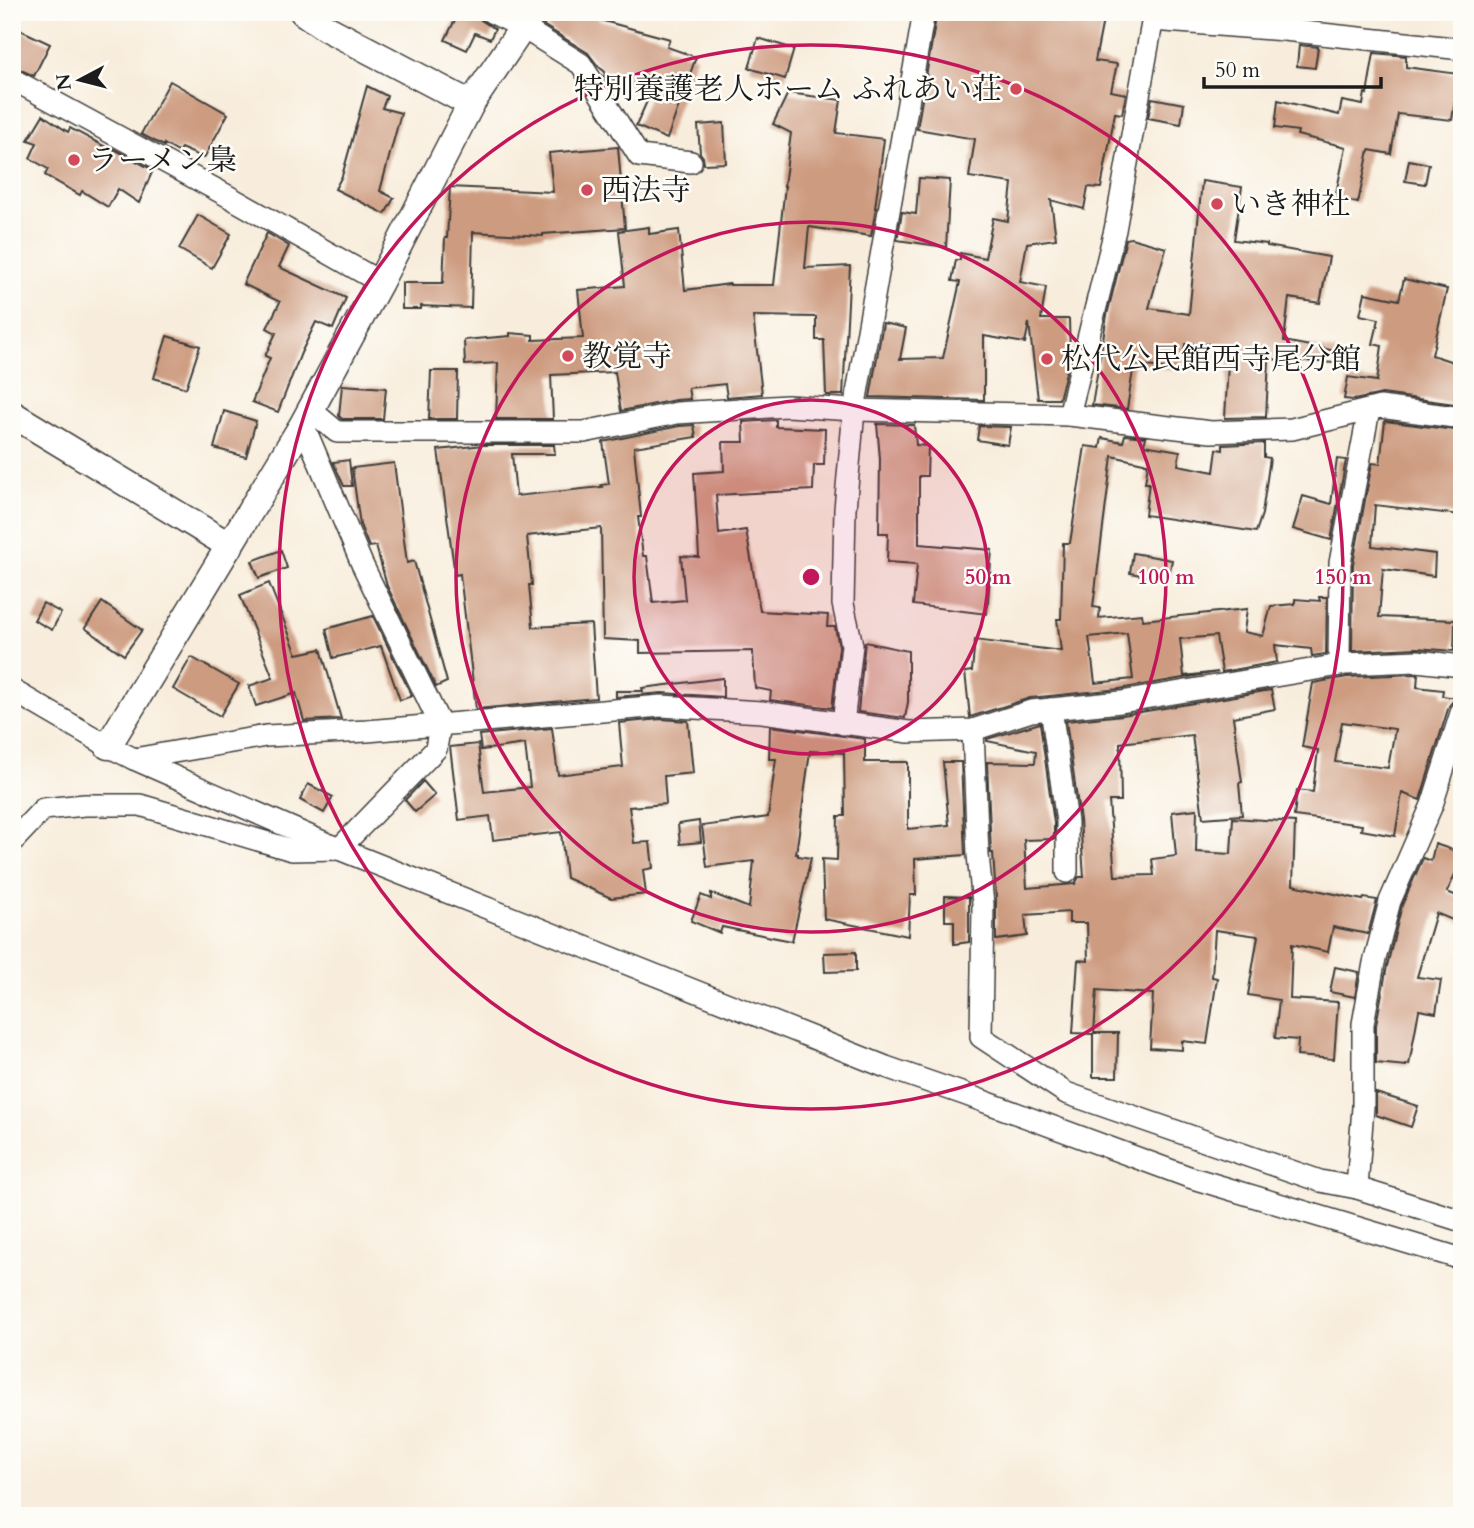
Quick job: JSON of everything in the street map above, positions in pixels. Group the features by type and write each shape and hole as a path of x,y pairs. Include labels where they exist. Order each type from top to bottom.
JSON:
{"street":[{"path":"303,12 326,28 471,104"},
{"path":"491,12 528,19 582,64 639,156 691,162"},
{"path":"842,723 852,645 843,604 845,509 854,411 924,12"},
{"path":"1069,415 1115,230 1153,16 1462,49"},
{"path":"108,746 307,417 471,104 528,19"},
{"path":"12,79 380,282"},
{"path":"307,417 337,432 584,432 677,413 787,406 854,411 1069,415 1211,432 1292,429 1380,407 1462,418"},
{"path":"1339,665 1340,563 1368,410"},
{"path":"12,414 230,546"},
{"path":"12,842 43,809 85,805 140,805 292,850 339,849 436,749 440,724 362,564 307,417"},
{"path":"134,759 267,736 367,731 662,706 762,712 909,732 973,730 1031,711 1121,702 1339,665 1417,661 1462,666"},
{"path":"12,690 134,759 339,849 886,1067 1189,1177 1462,1259"},
{"path":"1051,709 1067,822 1067,872"},
{"path":"1357,1188 1363,1107 1363,1024 1374,963 1390,901 1432,805 1462,710"},
{"path":"973,730 978,855 983,904 981,1037 1066,1093 1320,1181 1357,1188 1462,1221"}],"building":[{"path":"459,12 478,12 481,20 495,29 490,39 475,33 467,50 445,40"},
{"path":"552,12 589,12 600,20 670,39 667,47 696,57 667,139 636,126 652,90 604,77 605,72 588,53 543,25"},
{"path":"937,12 1067,12 1103,20 1095,61 1117,64 1111,91 1126,94 1122,114 1115,113 1101,188 1088,187 1084,209 1051,200 1056,239 1027,243 1020,282 1046,287 1041,319 1069,319 1070,357 1059,399 1038,399 1029,323 1025,343 984,336 984,400 870,397 883,323 906,328 900,359 943,358 960,282 952,281 956,260 960,260 960,253 985,258 993,218 1008,221 1012,183 969,177 975,139 917,129"},
{"path":"12,26 50,44 34,76 12,66"},
{"path":"758,38 794,49 785,79 749,68"},
{"path":"1299,45 1318,47 1315,68 1297,66"},
{"path":"1374,53 1406,56 1406,67 1459,74 1452,120 1398,114 1391,154 1369,150 1358,203 1335,198 1346,147 1297,135 1298,131 1275,128 1278,100 1339,115 1342,101 1363,105"},
{"path":"170,81 228,114 204,158 181,148 178,152 141,134"},
{"path":"367,86 387,96 382,108 401,113 380,191 394,198 385,214 335,189 342,176"},
{"path":"788,93 841,100 836,133 884,139 871,236 809,227 805,268 850,266 843,395 826,395 824,340 816,340 816,317 753,316 762,394 727,397 725,384 688,388 690,399 621,411 615,372 551,375 553,419 496,419 498,363 465,365 464,340 510,336 510,333 533,335 533,340 583,338 578,290 625,286 619,231 649,227 649,234 679,230 685,290 730,284 774,285 791,133 773,124"},
{"path":"1152,98 1184,104 1181,124 1148,118"},
{"path":"43,115 68,132 70,128 153,170 139,203 118,189 108,207 82,191 80,195 45,175 48,169 30,158 37,143 28,140"},
{"path":"724,123 726,163 704,164 700,153 698,125"},
{"path":"618,147 625,228 543,236 473,232 471,308 421,306 421,309 402,309 402,283 443,283 450,187 553,192 549,153"},
{"path":"1409,160 1429,164 1425,184 1405,181"},
{"path":"919,178 950,180 946,247 897,240 902,212 916,214"},
{"path":"1202,181 1242,187 1234,240 1329,257 1320,303 1289,298 1284,341 1336,351 1335,363 1269,359 1266,417 1225,418 1229,344 1185,344 1181,371 1134,364 1127,409 1092,405 1107,315 1126,239 1166,248 1149,308 1189,314"},
{"path":"198,215 231,234 212,268 179,249"},
{"path":"267,233 289,246 279,267 346,298 333,329 316,322 278,412 252,402 270,358 265,356 276,333 267,328 280,302 243,284"},
{"path":"1404,279 1447,289 1432,355 1462,365 1455,393 1462,394 1462,405 1382,394 1354,400 1344,399 1348,377 1377,381 1382,346 1373,344 1379,319 1360,315 1365,293 1399,300"},
{"path":"167,336 200,346 186,388 154,378"},
{"path":"431,371 458,371 457,419 429,419"},
{"path":"342,385 386,388 383,419 342,419 339,416"},
{"path":"224,411 256,421 246,457 214,448"},
{"path":"776,420 776,427 825,429 824,465 814,465 813,490 716,495 719,534 746,530 760,611 828,615 827,627 835,627 839,646 832,708 770,700 771,691 755,688 753,651 640,653 640,641 603,639 601,528 527,536 533,627 591,624 596,698 476,709 460,574 455,575 438,450 484,445 554,445 555,454 512,454 516,496 602,487 601,485 609,484 603,442 694,425 696,437 634,447 641,517 638,517 643,556 647,556 653,603 685,600 681,556 699,557 694,473 724,471 723,442 744,442 743,422"},
{"path":"1385,421 1462,431 1460,515 1375,505 1372,546 1435,554 1434,576 1383,569 1379,617 1455,620 1454,651 1417,648 1352,651 1353,564 1372,463 1380,464"},
{"path":"877,424 914,425 916,445 928,446 927,476 919,476 919,544 992,550 987,614 913,605 917,564 887,562 888,533 879,533 880,459"},
{"path":"979,426 1011,427 1008,445 977,440"},
{"path":"1125,435 1146,437 1144,445 1180,451 1178,465 1214,472 1217,449 1223,450 1223,445 1264,443 1264,457 1270,458 1262,514 1256,532 1145,515 1149,483 1145,483 1148,464 1112,456 1093,607 1100,608 1099,618 1142,614 1143,620 1247,609 1244,632 1263,636 1271,606 1295,604 1295,599 1320,601 1319,597 1327,597 1326,654 1312,656 1311,649 1275,645 1277,662 1222,672 1216,636 1180,639 1184,676 1218,672 1119,689 1030,698 970,717 965,672 972,671 975,640 1061,651 1057,619 1061,619 1063,543 1070,543 1085,446 1100,448 1102,438 1123,442","holes":["1127,633 1133,679 1095,683 1089,637"]},
{"path":"1337,459 1346,460 1331,540 1293,529 1303,496 1331,504"},
{"path":"349,460 352,486 344,486 333,462"},
{"path":"394,463 407,563 414,561 447,682 436,687 387,586 376,546 369,547 360,525 352,468"},
{"path":"281,550 287,568 259,578 252,561"},
{"path":"1133,553 1172,560 1168,580 1130,573"},
{"path":"269,583 297,654 321,649 341,719 304,721 296,693 256,706 249,686 273,678 240,595"},
{"path":"102,602 142,630 124,655 85,628"},
{"path":"43,603 61,613 52,630 34,620"},
{"path":"373,616 412,696 400,700 381,646 333,658 326,629"},
{"path":"865,642 908,651 908,702 905,718 858,712"},
{"path":"191,657 239,684 220,716 173,689"},
{"path":"1418,674 1417,687 1443,690 1442,696 1457,698 1449,706 1420,800 1402,793 1395,836 1361,830 1362,825 1294,816 1297,790 1313,792 1318,750 1302,747 1313,683 1347,677","holes":["1342,722 1395,729 1388,768 1335,762"]},
{"path":"723,678 723,697 662,693 616,697 616,691 643,691 642,688"},
{"path":"1271,690 1275,709 1233,717 1242,782 1239,783 1242,815 1203,818 1192,735 1120,743 1121,801 1109,801 1115,876 1154,875 1152,859 1176,856 1172,812 1197,809 1196,852 1231,854 1233,818 1295,822 1293,885 1363,900 1377,900 1368,934 1333,927 1328,952 1292,944 1290,999 1338,1002 1334,1059 1297,1056 1298,1040 1275,1038 1279,1000 1248,995 1258,936 1215,930 1212,977 1217,978 1207,1044 1182,1041 1182,1050 1150,1048 1153,994 1097,990 1094,1033 1118,1033 1117,1077 1093,1077 1093,1034 1073,1033 1078,960 1088,961 1087,923 1069,923 1069,912 1025,915 1027,936 996,940 996,898 987,762 1035,763 1036,751 987,739 1040,723 1054,839 1024,840 1027,888 1075,884 1079,877 1084,877 1080,820 1066,721 1123,715"},
{"path":"661,719 688,721 693,773 664,776 666,804 629,807 634,843 650,842 653,868 643,870 646,894 611,898 566,878 561,832 493,840 490,816 459,820 450,747 478,744 484,792 530,787 525,744 481,750 479,735 552,728 558,775 623,767 619,723"},
{"path":"770,726 865,739 865,762 908,762 908,829 949,825 943,762 961,762 965,855 915,859 916,895 910,895 908,936 824,919 822,859 837,860 838,816 845,816 844,753 810,751 796,854 811,858 792,941 722,927 720,933 691,921 701,895 711,899 711,893 749,908 754,861 707,867 702,826 768,817 776,759 769,759"},
{"path":"423,781 435,795 415,812 405,800"},
{"path":"308,784 333,797 324,813 300,800"},
{"path":"699,821 701,842 680,844 678,824"},
{"path":"1435,844 1462,853 1462,859 1447,892 1462,898 1462,924 1436,913 1417,977 1441,980 1436,1013 1419,1010 1409,1065 1376,1063 1376,1025 1402,905 1423,858 1431,861"},
{"path":"945,896 969,897 969,942 954,944 954,921 945,921"},
{"path":"856,952 856,971 825,972 824,953"},
{"path":"1335,967 1359,972 1355,997 1330,992"},
{"path":"1376,1093 1418,1106 1411,1127 1376,1115"}],"place":[{"name":"特別養護老人ホーム ふれあい荘","path":"1016,89"},
{"name":"ラーメン梟","path":"74,160"},
{"name":"西法寺","path":"587,190"},
{"name":"いき神社","path":"1217,204"},
{"name":"教覚寺","path":"568,356"},
{"name":"松代公民館西寺尾分館","path":"1047,359"}]}
